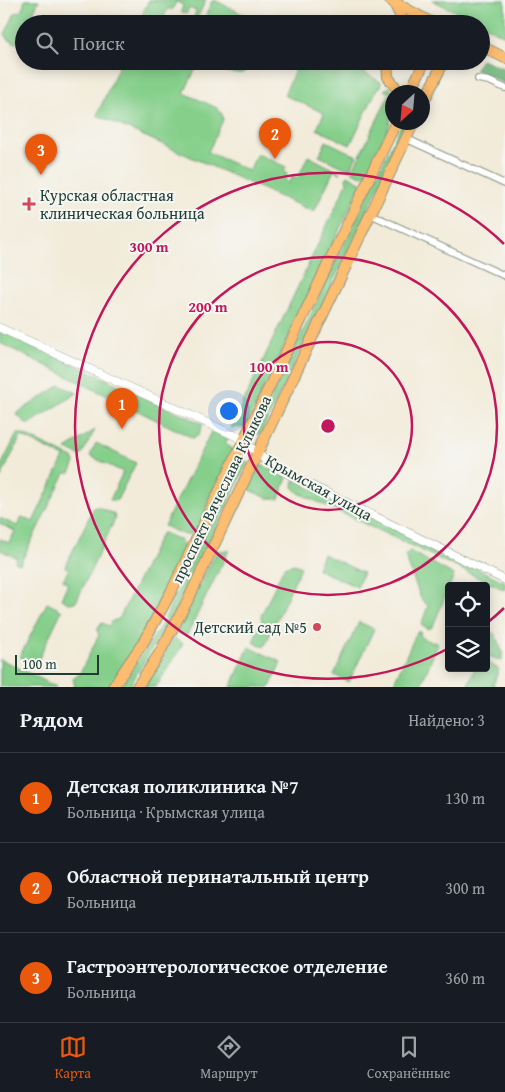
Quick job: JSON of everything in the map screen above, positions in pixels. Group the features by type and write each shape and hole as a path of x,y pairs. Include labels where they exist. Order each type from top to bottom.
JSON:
{"main road":[{"path":"392,2 397,15"},
{"path":"392,2 417,15"},
{"path":"490,50 505,58"},
{"path":"388,70 388,77 393,85"},
{"path":"414,85 421,70"},
{"path":"430,91 440,70"},
{"name":"проспект Вячеслава Клыкова","path":"113,687 160,613 392,130"},
{"name":"проспект Вячеслава Клыкова","path":"137,687 175,624 411,130"},
{"path":"250,428 250,435 254,439 260,439 266,435"},
{"path":"237,455 243,451 250,453 252,463"}],"street":[{"path":"478,79 490,81 505,88"},
{"path":"407,139 505,184"},
{"path":"370,214 505,276"},
{"name":"Крымская улица","path":"0,328 244,441 272,465 292,476 505,580"}],"green space":[{"path":"25,0 39,0 32,15 15,15 15,42 8,39 5,34 15,13 22,11"},
{"path":"149,0 206,0 198,15 195,15 196,11 189,8 186,14 181,12 183,5 176,2 172,10 168,8 164,15 142,15"},
{"path":"432,0 505,0 505,36 490,29 490,15 462,15"},
{"path":"212,1 216,1 245,15 206,15"},
{"path":"490,62 505,69 505,84 476,70 490,70"},
{"path":"117,70 195,70 184,93 217,108 222,114 223,120 208,152 249,171 257,154 286,167 284,172 287,174 285,181 289,183 292,176 298,178 308,156 341,173 334,170 314,212 97,115"},
{"path":"222,70 246,70 244,72 234,73"},
{"path":"295,70 359,70 381,82 380,88 378,87 350,145 317,129 324,113 284,95"},
{"path":"385,103 385,130 387,130 382,143 366,175 361,176 352,172"},
{"path":"399,130 406,130 261,433 257,435 256,430"},
{"path":"326,141 357,156 350,170 319,156"},
{"path":"348,175 362,183 245,427 231,428 347,183 346,178"},
{"path":"0,330 203,424 198,436 193,438 0,343"},
{"path":"60,385 77,393 28,425 16,414"},
{"path":"213,428 235,439 228,438 225,444 232,448 234,452 207,503 205,515 195,533 184,535 164,526"},
{"path":"95,430 81,456 66,449"},
{"path":"17,434 22,434 73,458 75,463 70,473 65,473 20,564 15,562 17,558 0,550 0,539 9,543 15,531 0,524 0,518 17,526 22,517 33,522 64,457 21,436 0,479 0,468"},
{"path":"96,443 136,463 117,500 110,500 123,472 90,456"},
{"path":"245,459 247,464 178,605 129,687 121,687 162,624 240,462"},
{"path":"261,465 283,474 287,478 279,499 267,498 250,490 248,484 254,470"},
{"path":"294,480 505,582 505,590 299,493 293,487"},
{"path":"94,507 114,514 115,519 76,602 69,603 61,599 68,583 63,580 69,569 65,567"},
{"path":"164,533 180,540 186,549 150,624 109,687 75,687 73,678 79,675 99,635 97,630 102,623 109,626 112,621 119,619 161,534"},
{"path":"229,550 187,635 179,633 178,630 217,551"},
{"path":"410,551 454,575 451,582 445,582 445,597 433,626 429,629 421,625 428,606 421,599 405,555"},
{"path":"323,554 363,573 357,587 317,569"},
{"path":"294,564 301,567 264,647 253,642 262,620 261,616 284,567"},
{"path":"47,603 61,610 61,612 37,662 32,664 21,658 21,654"},
{"path":"359,622 374,629 349,682 334,675"},
{"path":"417,632 420,632 421,637 434,643 435,641 438,644 420,687 392,687"},
{"path":"490,632 495,634 502,652 502,661 490,656"},
{"path":"174,638 183,644 156,687 142,687 158,666"},
{"path":"249,647 281,662 270,687 231,687"},
{"path":"0,659 57,687 0,687"},
{"path":"490,664 499,669 493,685 496,687 467,687 473,672 490,672"}],"place":[{"name":"Областной перинатальный центр","path":"275,159"},
{"name":"Гастроэнтерологическое отделение","path":"41,175"},
{"name":"Курская областная клиническая больница","path":"29,204"},
{"name":"Детская поликлиника №7","path":"122,429"},
{"name":"Детский сад №5","path":"317,627"}]}
